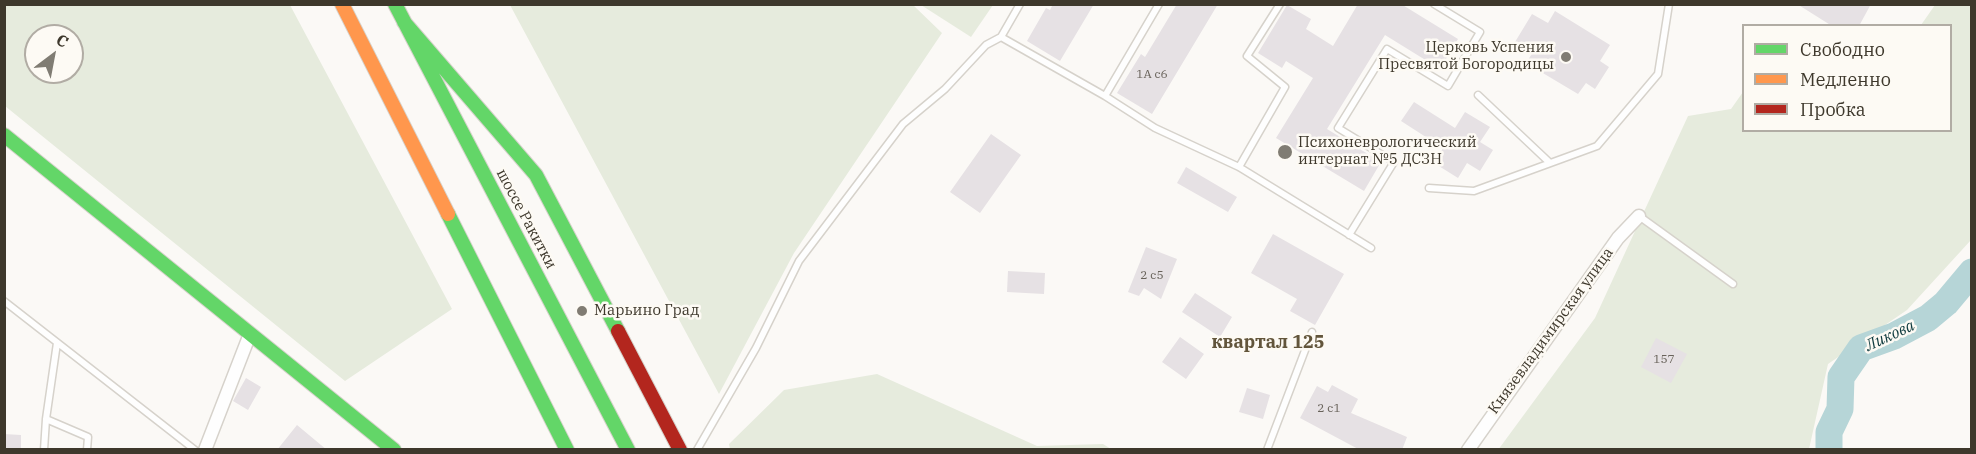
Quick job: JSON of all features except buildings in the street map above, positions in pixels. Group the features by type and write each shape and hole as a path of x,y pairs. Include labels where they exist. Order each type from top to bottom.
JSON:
{"street":[{"path":"342,4 567,450"},
{"name":"шоссе Ракитки","path":"395,4 628,450"},
{"path":"404,21 536,175 680,450"},
{"path":"4,135 394,450"},
{"name":"Князевладимирская улица","path":"1468,450 1618,238 1639,216"},
{"path":"205,450 250,334"}],"lane":[{"path":"697,450 756,348 798,261 903,124 945,89 986,45 1001,37 1020,4"},
{"path":"1105,96 1160,4"},
{"path":"1239,167 1286,87 1247,56 1280,4"},
{"path":"1349,235 1394,162 1338,128 1387,49 1448,86 1480,32 1434,4"},
{"path":"1429,188 1474,191 1597,146 1658,74 1669,4"},
{"path":"1001,37 1105,96 1155,128 1239,167 1371,248"},
{"path":"1478,95 1550,163"},
{"path":"1639,216 1733,284"},
{"path":"4,301 195,450"},
{"path":"1267,450 1312,333"},
{"path":"44,450 57,343"},
{"path":"46,419 88,437 87,450"}],"shaded area":[{"path":"4,5 290,5 452,309 345,381 5,106"},
{"path":"510,5 913,5 942,33 794,253 719,394"},
{"path":"921,5 993,5 971,37"},
{"path":"1935,5 1971,5 1971,240 1907,310 1828,364 1809,449 1498,450 1595,318 1688,116 1731,109 1742,93 1742,132 1952,132 1952,24 1922,24"},
{"path":"877,374 1037,446 1103,444 1111,449 730,449 729,444 784,390"}],"waterway":[{"name":"Ликова","path":"1829,450 1829,432 1840,409 1841,377 1861,348 1894,336 1928,318 1946,303 1972,272"}],"traffic: fast":[{"path":"395,4 628,450"},
{"path":"404,22 536,175 618,331"},
{"path":"4,135 394,450"},
{"path":"448,214 567,450"}],"traffic: slow":[{"path":"342,4 448,214"}],"traffic: jam":[{"path":"618,331 680,450"}],"place":[{"name":"Церковь Успения Пресвятой Богородицы","path":"1566,57"},
{"name":"Психоневрологический интернат №5 ДСЗН","path":"1285,152"},
{"name":"Марьино Град","path":"582,311"}],"district":[{"name":"квартал 125","path":"1268,343"}]}
